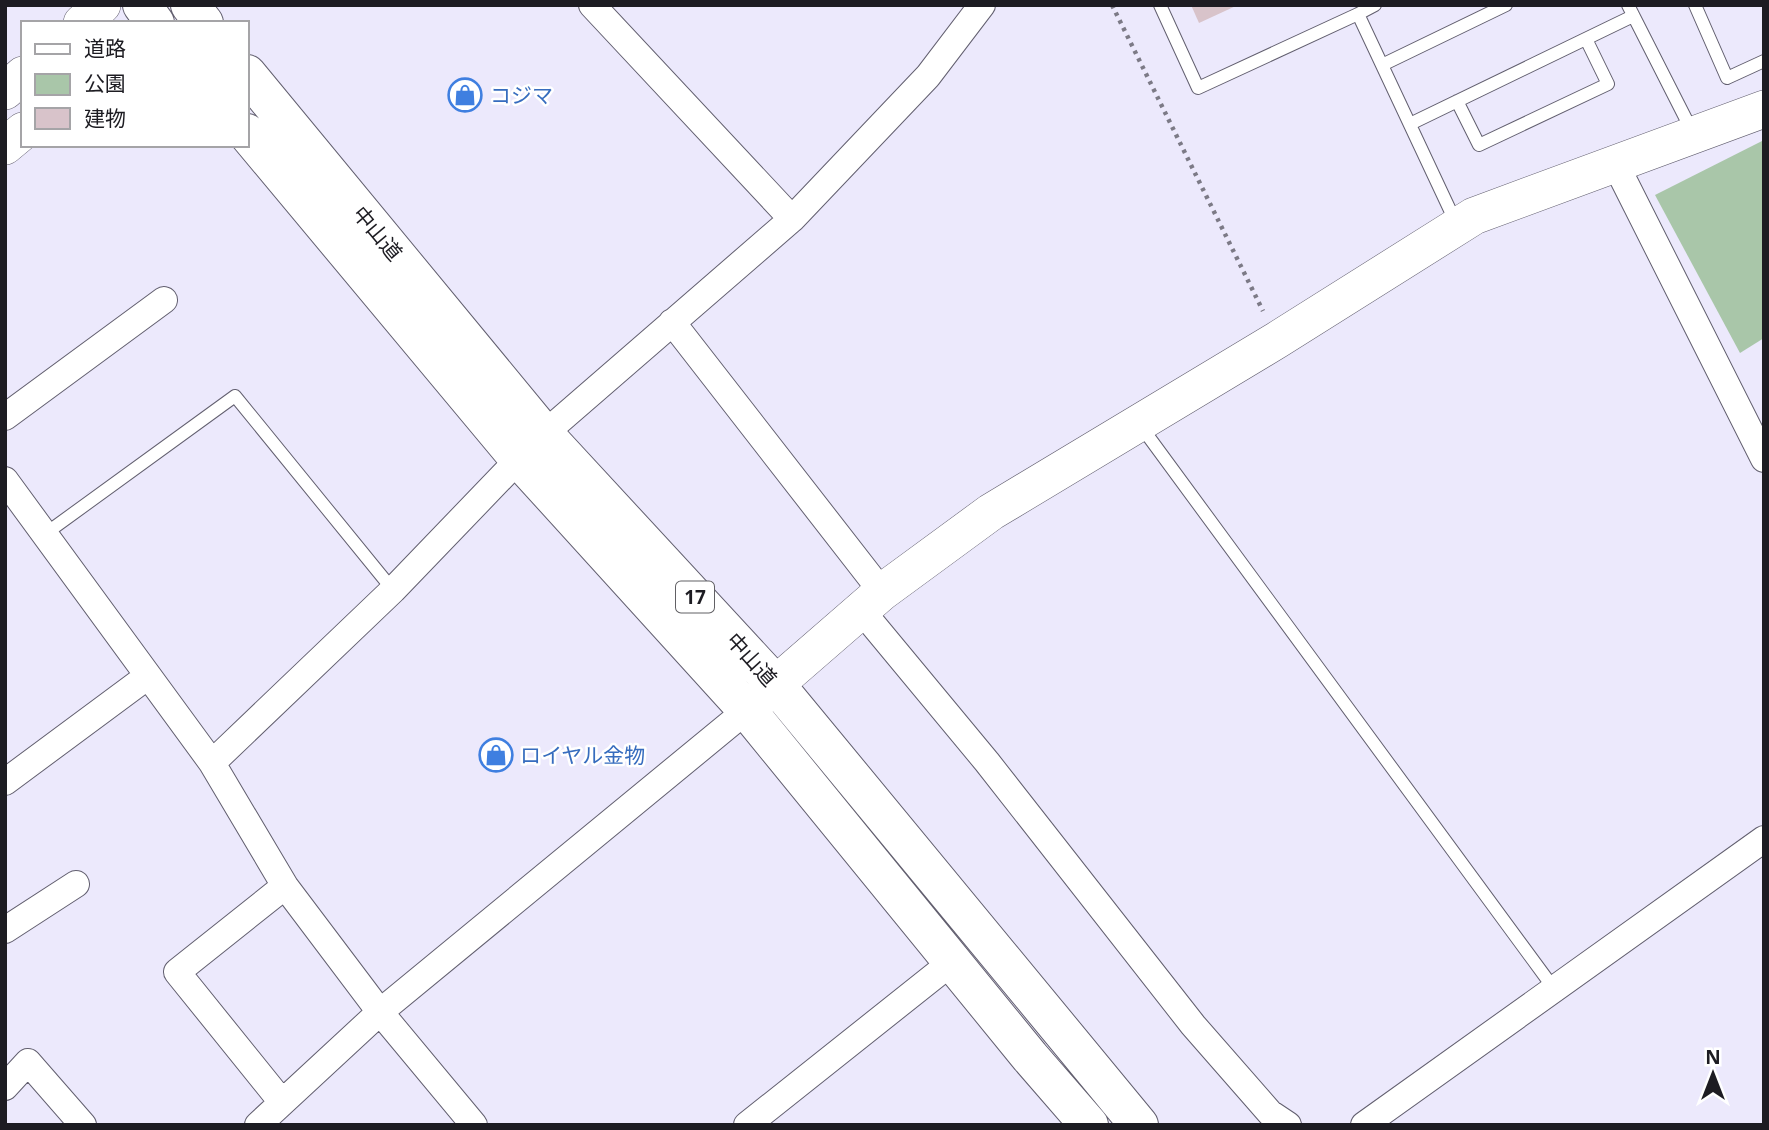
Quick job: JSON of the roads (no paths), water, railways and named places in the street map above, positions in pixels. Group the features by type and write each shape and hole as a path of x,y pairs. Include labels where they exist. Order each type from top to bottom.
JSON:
{"highway":[{"path":"190,5 202,21"},
{"name":"中山道","path":"248,75 531,446 952,962 1089,1125"},
{"name":"中山道","path":"248,134 531,446 776,685 1139,1125"}],"street":[{"path":"84,21 102,5"},
{"path":"592,5 792,219"},
{"path":"212,763 393,590 531,446 792,219 928,76 982,5"},
{"path":"5,91 21,77"},
{"path":"258,1125 380,1012 747,710 872,601 991,512 1137,422 1278,340 1474,216 1764,109"},
{"path":"5,146 21,133"},
{"path":"1615,163 1764,458"},
{"path":"5,417 164,300"},
{"path":"672,322 987,762 1193,1025 1270,1113 1288,1125"},
{"path":"5,480 212,763 285,886 380,1012 474,1125"},
{"path":"5,782 148,676"},
{"path":"1364,1125 1764,839"},
{"path":"8,923 76,884"},
{"path":"281,1101 177,972 285,886"},
{"path":"747,1125 952,962"},
{"path":"5,1087 28,1062 83,1125"}],"lane":[{"path":"1160,5 1198,88 1375,5"},
{"path":"1382,65 1506,5"},
{"path":"1695,5 1727,78 1764,61"},
{"path":"1409,124 1586,39 1631,11 1693,134"},
{"path":"1358,14 1458,226"},
{"path":"1457,101 1479,145 1608,84 1586,39"},
{"path":"45,534 235,396 393,590"},
{"path":"1137,422 1555,990"}],"place":[{"name":"コジマ","path":"465,95"},
{"name":"ロイヤル金物","path":"496,755"}]}
